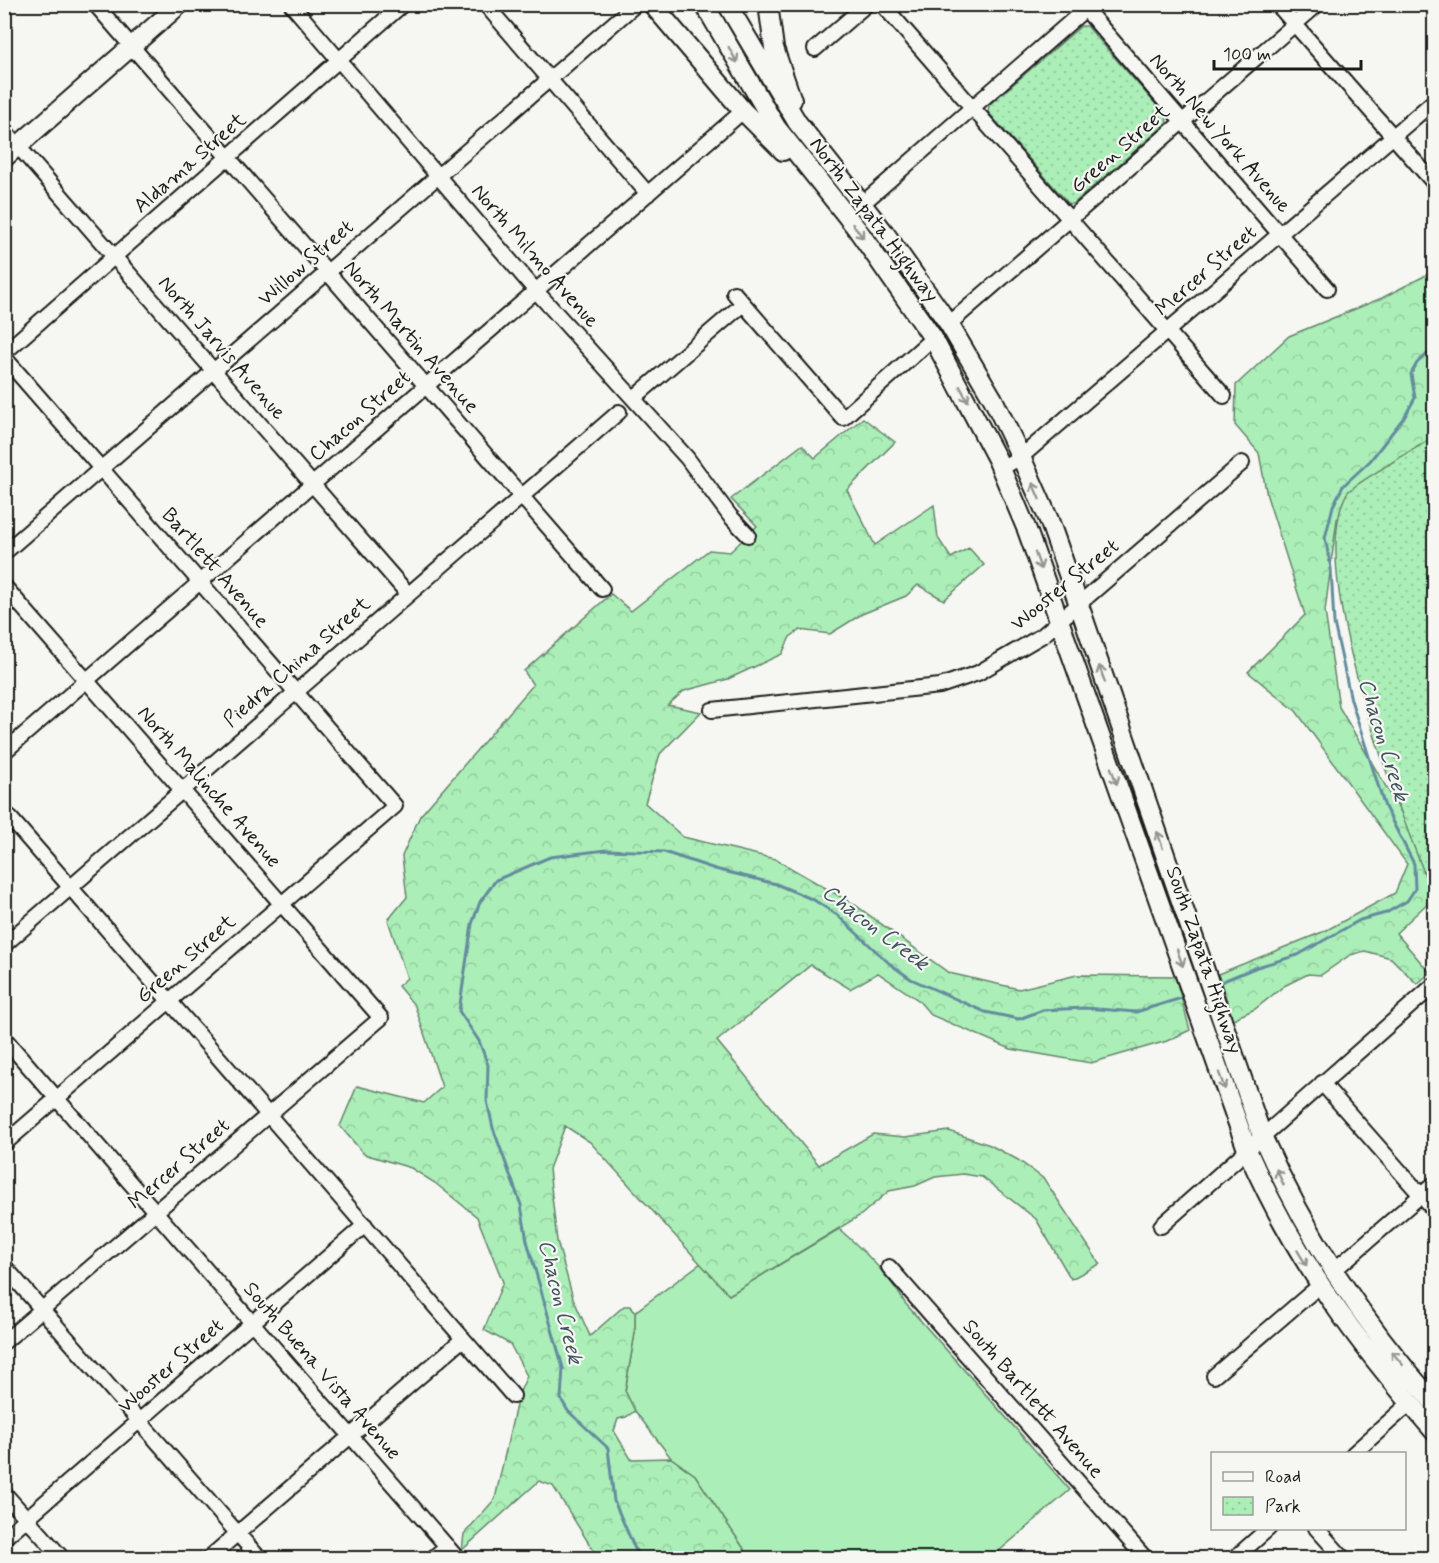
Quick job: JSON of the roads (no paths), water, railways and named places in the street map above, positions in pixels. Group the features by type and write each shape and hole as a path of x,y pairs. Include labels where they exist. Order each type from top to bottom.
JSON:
{"main road":[{"path":"11,152 180,4"},
{"path":"652,4 743,111 830,197"},
{"name":"North Zapata Highway","path":"704,4 776,127 884,266 933,338 1001,468"},
{"name":"North Zapata Highway","path":"727,4 797,122 862,204 949,324 993,399 1021,457"},
{"path":"768,4 774,48 791,92 797,122"},
{"name":"South Zapata Highway","path":"1021,457 1049,520 1262,1136 1298,1212 1332,1272 1367,1323 1426,1395 1434,1431"},
{"name":"South Zapata Highway","path":"1001,468 1028,530 1248,1152 1282,1223 1319,1286 1369,1355 1426,1395"}],"street":[{"name":"North Martin Avenue","path":"95,4 602,589"},
{"name":"North Milmo Avenue","path":"291,4 536,291 634,398 748,535"},
{"name":"Aldama Street","path":"4,355 403,4"},
{"path":"485,4 648,194"},
{"name":"Willow Street","path":"4,553 636,4"},
{"path":"815,49 867,4"},
{"path":"882,4 1224,396"},
{"path":"1277,4 1434,183"},
{"name":"Green Street","path":"949,324 1317,4"},
{"path":"862,204 1086,6"},
{"name":"North New York Avenue","path":"1086,6 1327,289"},
{"name":"Mercer Street","path":"1001,468 1021,457 1434,101"},
{"name":"Chacon Street","path":"4,752 743,111"},
{"name":"North Jarvis Avenue","path":"4,130 11,152 115,257 408,594"},
{"path":"634,398 738,299 843,418 933,338"},
{"name":"Bartlett Avenue","path":"4,355 100,470 395,806"},
{"name":"Piedra China Street","path":"4,945 619,412"},
{"name":"Wooster Street","path":"712,710 918,689 960,681 1034,640 1060,621 1242,463"},
{"name":"North Malinche Avenue","path":"4,586 184,789 381,1018"},
{"name":"Green Street","path":"4,1144 395,806"},
{"path":"4,811 513,1396"},
{"path":"1161,1226 1248,1152 1262,1136 1434,985"},
{"name":"Mercer Street","path":"4,1342 381,1018"},
{"name":"South Buena Vista Avenue","path":"4,1038 457,1558"},
{"path":"1322,1083 1434,1210"},
{"path":"1332,1272 1434,1184"},
{"name":"Wooster Street","path":"4,1538 365,1225"},
{"path":"4,1266 259,1558"},
{"name":"South Bartlett Avenue","path":"889,1267 1145,1558"},
{"path":"1214,1376 1319,1286"},
{"path":"208,1558 463,1339"},
{"path":"1355,1452 1426,1395"},
{"path":"4,1492 62,1558"},
{"path":"1235,1558 1267,1530"},
{"path":"1318,1530 1343,1558"},
{"path":"433,1558 447,1546"}],"waterway":[{"name":"Chacon Creek","path":"1216,984 1257,967 1298,955 1360,920 1386,913 1407,901 1415,889 1414,864 1385,807 1351,700 1334,623 1331,568 1325,538 1333,506 1343,486 1370,461 1405,416 1415,398 1411,374 1417,363 1434,348"},
{"name":"Chacon Creek","path":"639,1558 614,1501 608,1448 568,1411 561,1399 563,1368 527,1241 521,1205 493,1128 487,1101 488,1065 479,1041 459,1011 472,924 480,902 496,880 550,857 606,850 664,852 715,869 776,884 814,900 837,915 890,964 911,979 985,1012 1019,1019 1043,1010 1085,1008 1136,1012 1185,997"}]}
